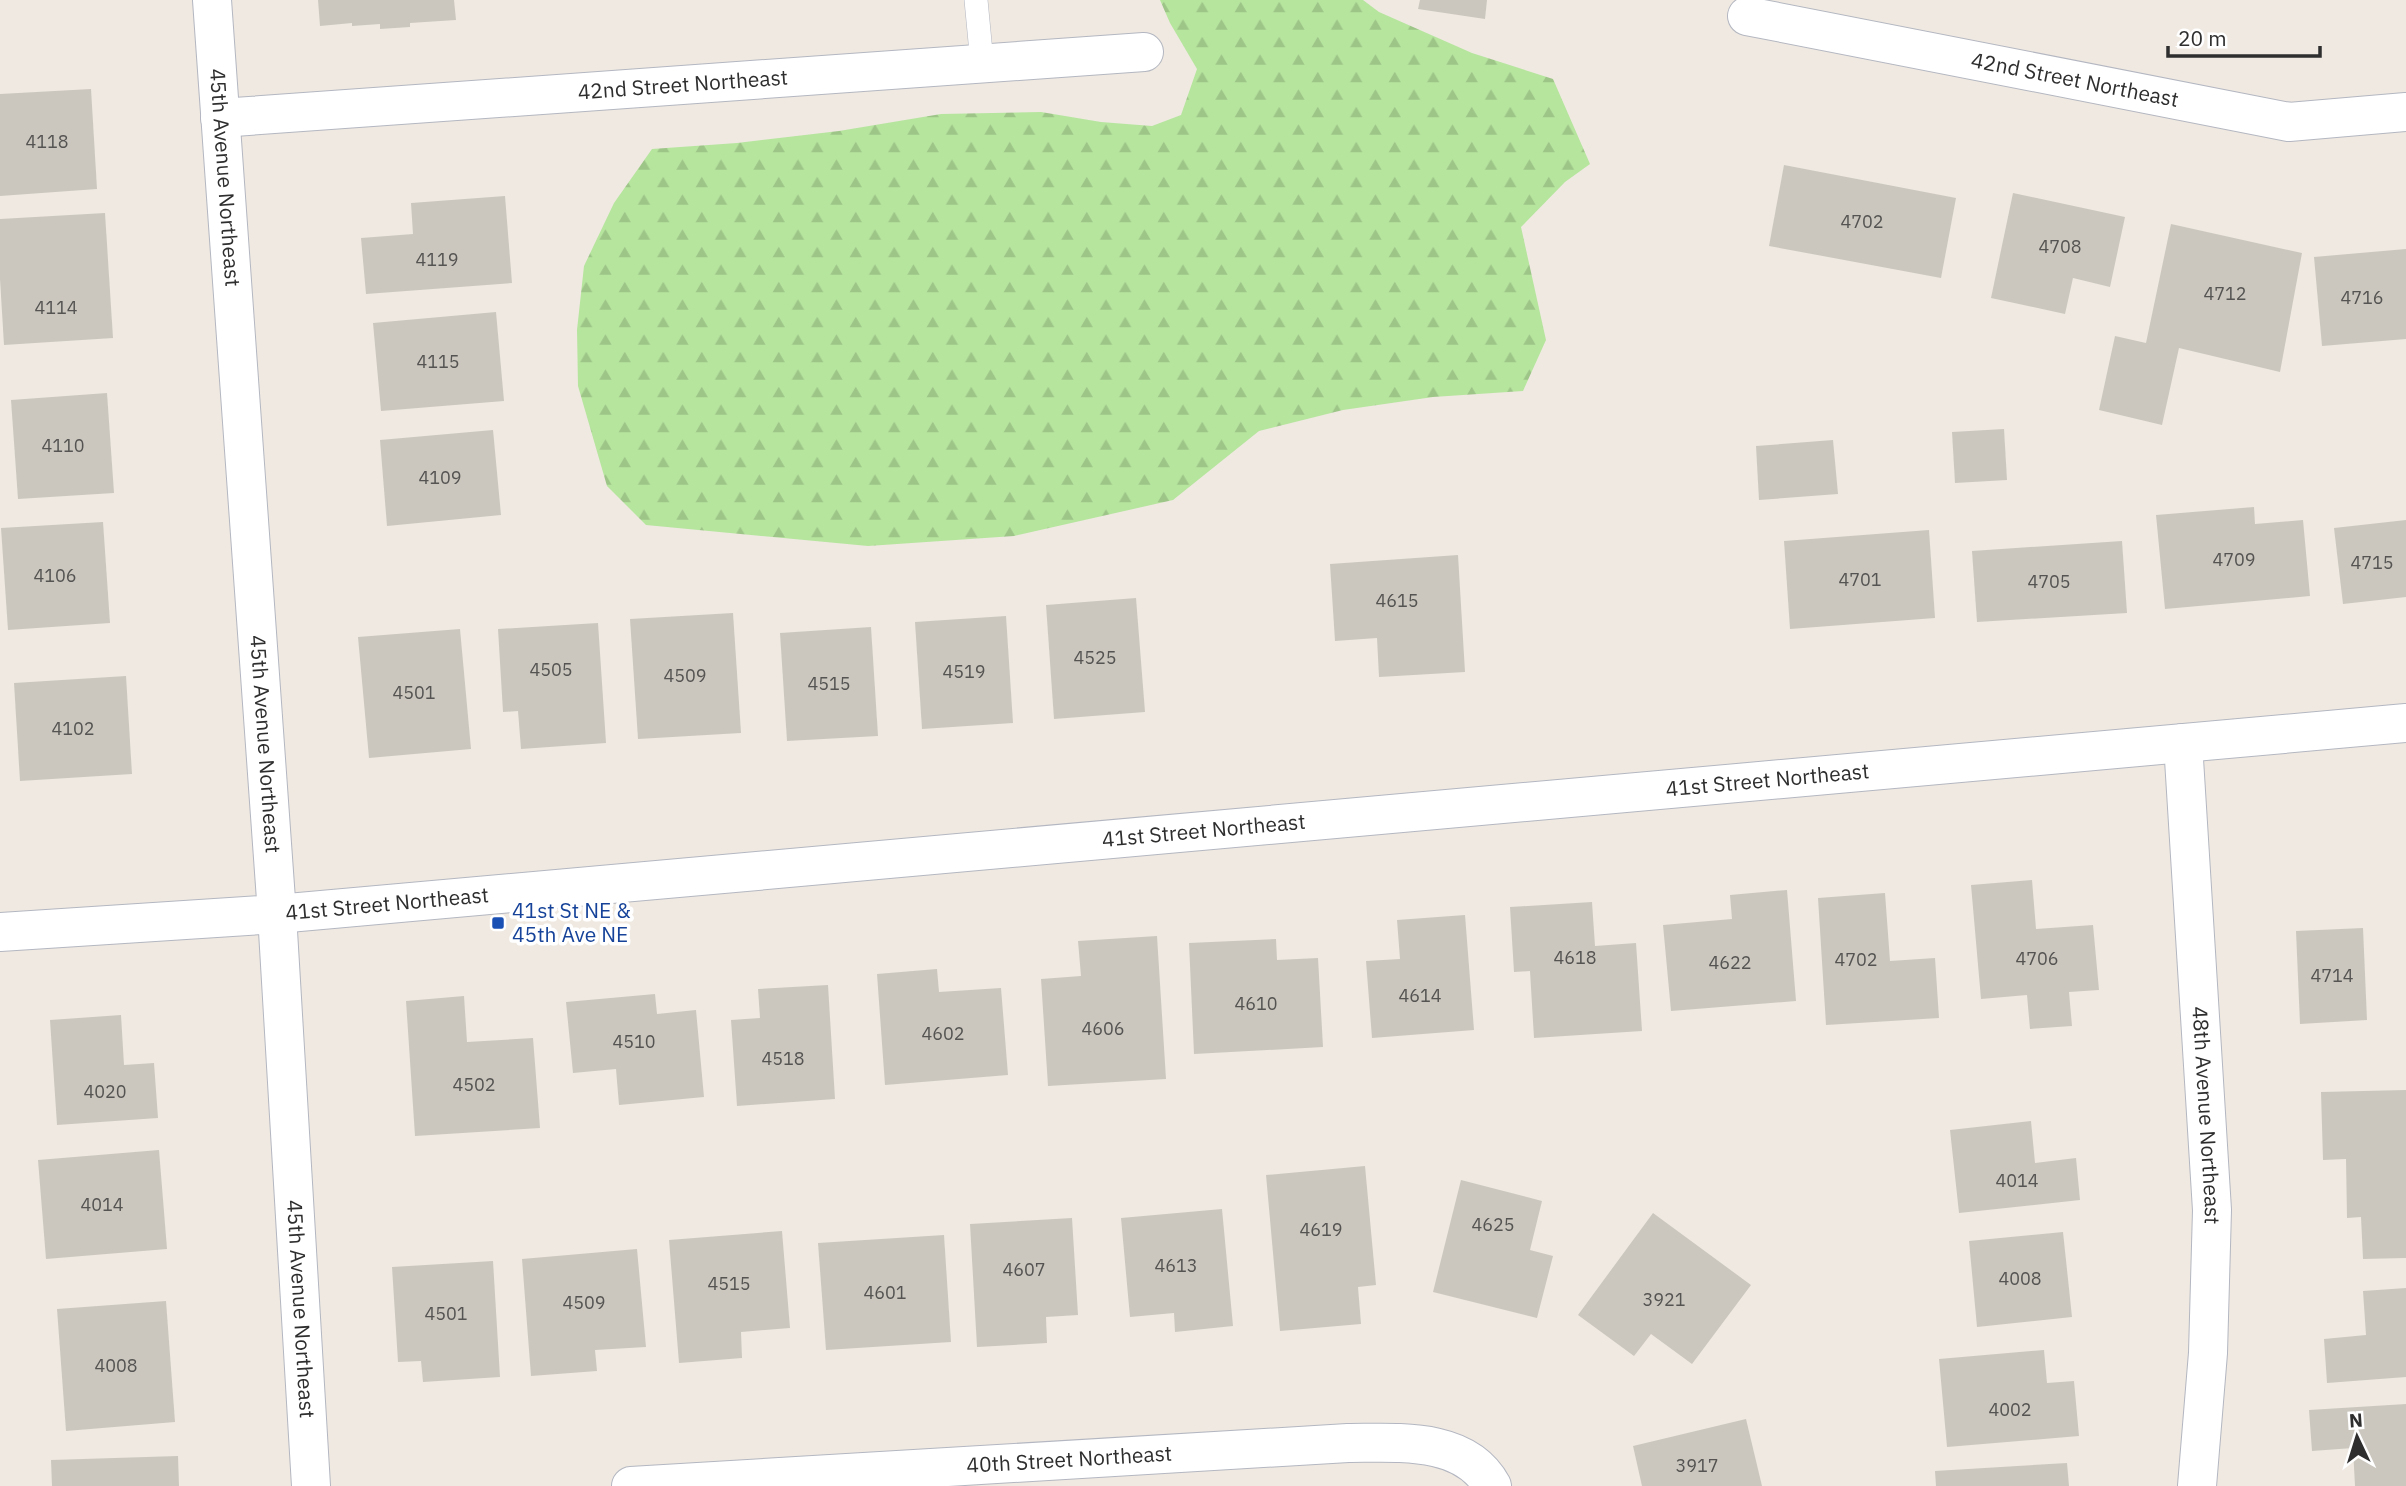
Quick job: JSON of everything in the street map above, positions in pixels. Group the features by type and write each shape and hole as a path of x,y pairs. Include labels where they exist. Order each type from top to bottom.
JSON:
{"street":[{"name":"45th Avenue Northeast","path":"212,0 276,914 311,1486"},
{"name":"42nd Street Northeast","path":"1747,16 2290,122 2406,112"},
{"name":"42nd Street Northeast","path":"220,118 1144,52"},
{"name":"41st Street Northeast","path":"0,932 276,914 2406,723"},
{"name":"48th Avenue Northeast","path":"2183,743 2212,1210 2208,1353 2197,1486"},
{"name":"40th Street Northeast","path":"631,1486 918,1478 1348,1443 1418,1444 1466,1457 1488,1478 1492,1486"}],"lane":[{"path":"976,0 982,63"}],"green space":[{"path":"1160,0 1363,0 1379,12 1472,53 1553,79 1590,164 1565,182 1521,227 1546,340 1523,391 1433,397 1343,410 1259,431 1173,500 1014,536 868,546 646,525 607,486 578,386 577,330 584,266 614,203 652,149 737,143 839,131 941,114 1041,112 1101,122 1152,126 1181,115 1197,69"}],"building":[{"path":"318,0 454,0 456,20 410,23 410,27 380,29 380,24 320,26"},
{"path":"1420,0 1487,0 1485,19 1418,9"},
{"path":"91,89 97,189 0,196 0,94"},
{"path":"1784,165 1956,198 1941,278 1769,246"},
{"path":"2013,193 2125,217 2110,287 2073,278 2065,314 1991,298"},
{"path":"505,196 512,283 366,294 361,238 413,234 411,203"},
{"path":"105,213 113,338 4,345 0,219"},
{"path":"2171,224 2302,253 2280,372 2179,348 2162,425 2099,410 2115,336 2146,343"},
{"path":"2406,249 2406,339 2322,346 2314,257"},
{"path":"496,312 504,401 381,411 373,323"},
{"path":"107,393 114,493 18,499 11,400"},
{"path":"2004,429 2007,480 1955,483 1952,432"},
{"path":"493,430 501,515 387,526 380,440"},
{"path":"1833,440 1838,494 1759,500 1756,446"},
{"path":"2254,507 2255,524 2303,520 2310,596 2165,609 2156,515"},
{"path":"2406,520 2406,597 2343,604 2334,528"},
{"path":"103,522 110,623 8,630 1,528"},
{"path":"1929,530 1935,618 1790,629 1784,541"},
{"path":"2122,541 2127,613 1977,622 1972,551"},
{"path":"1458,555 1465,672 1379,677 1377,638 1335,641 1330,564"},
{"path":"1136,598 1145,712 1054,719 1046,605"},
{"path":"733,613 741,733 638,739 630,619"},
{"path":"1006,616 1013,723 922,729 915,622"},
{"path":"598,623 606,743 521,749 518,711 503,712 498,629"},
{"path":"871,627 878,736 787,741 780,633"},
{"path":"460,629 471,749 369,758 358,637"},
{"path":"126,676 132,774 20,781 14,683"},
{"path":"2032,880 2036,929 2093,925 2099,990 2069,992 2072,1026 2030,1029 2027,995 1981,999 1971,885"},
{"path":"1787,890 1796,1001 1671,1011 1663,925 1732,919 1730,895"},
{"path":"1885,893 1890,961 1935,958 1939,1018 1826,1025 1818,898"},
{"path":"1592,902 1595,946 1636,943 1642,1031 1534,1038 1530,971 1514,972 1510,907"},
{"path":"1465,915 1474,1030 1372,1038 1366,961 1400,959 1397,920"},
{"path":"2363,928 2367,1020 2300,1024 2296,931"},
{"path":"1157,936 1166,1079 1048,1086 1041,979 1081,976 1078,941"},
{"path":"1276,939 1277,960 1318,958 1323,1047 1194,1054 1189,943"},
{"path":"937,969 939,992 1001,988 1008,1075 885,1085 877,974"},
{"path":"828,985 835,1099 737,1106 731,1020 760,1018 758,989"},
{"path":"655,994 657,1014 696,1010 704,1097 619,1105 616,1069 573,1073 566,1002"},
{"path":"464,996 467,1042 533,1038 540,1128 415,1136 406,1001"},
{"path":"121,1015 124,1065 154,1063 158,1118 57,1125 50,1020"},
{"path":"2406,1090 2406,1258 2363,1259 2361,1217 2347,1218 2346,1159 2323,1160 2321,1092"},
{"path":"2031,1121 2035,1163 2076,1158 2080,1200 1959,1213 1950,1130"},
{"path":"159,1150 167,1249 46,1259 38,1160"},
{"path":"1365,1166 1376,1285 1358,1287 1361,1324 1280,1331 1266,1175"},
{"path":"1461,1180 1542,1201 1530,1250 1553,1256 1537,1318 1433,1292"},
{"path":"1222,1209 1233,1326 1175,1332 1174,1313 1130,1317 1121,1218"},
{"path":"1653,1213 1751,1285 1692,1364 1651,1334 1634,1356 1578,1315"},
{"path":"1072,1218 1078,1315 1046,1317 1047,1343 977,1347 970,1224"},
{"path":"782,1231 790,1328 741,1332 742,1358 679,1363 669,1240"},
{"path":"2063,1232 2072,1317 1977,1327 1969,1241"},
{"path":"944,1235 951,1342 826,1350 818,1243"},
{"path":"637,1249 646,1347 595,1350 597,1371 531,1376 522,1259"},
{"path":"493,1261 500,1377 423,1382 421,1361 398,1362 392,1267"},
{"path":"2406,1288 2406,1377 2327,1383 2324,1339 2366,1335 2363,1291"},
{"path":"166,1301 175,1422 66,1431 57,1309"},
{"path":"2044,1350 2047,1383 2074,1381 2079,1436 1947,1447 1939,1359"},
{"path":"2406,1404 2406,1486 2355,1486 2353,1448 2312,1451 2309,1410"},
{"path":"1746,1419 1762,1486 1642,1486 1633,1446"},
{"path":"178,1456 179,1486 52,1486 51,1460"},
{"path":"2067,1463 2069,1486 1936,1486 1935,1471"}],"place":[{"name":"41st St NE & 45th Ave NE","path":"498,923"}]}
